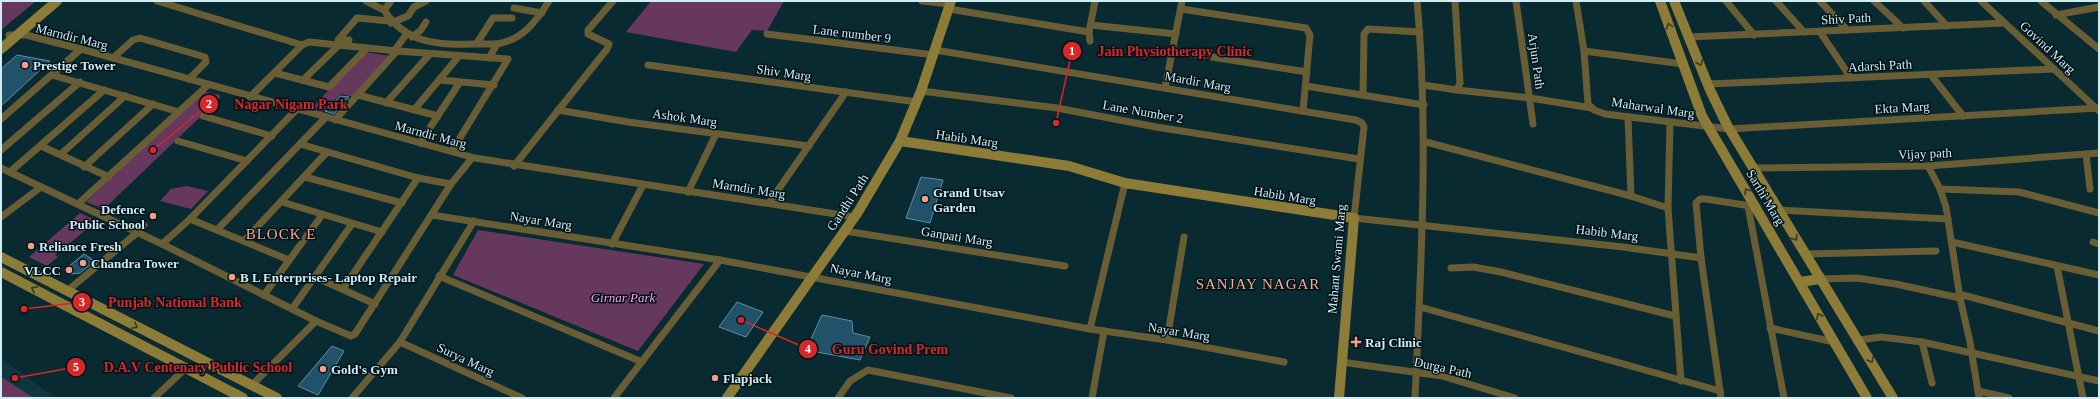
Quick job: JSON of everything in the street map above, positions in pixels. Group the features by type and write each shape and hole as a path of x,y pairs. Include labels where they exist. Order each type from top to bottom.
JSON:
{"street":[{"path":"1,49 12,35 50,1"},
{"path":"1,42 57,1"},
{"path":"157,1 302,45"},
{"path":"366,1 367,3 384,10 390,22 409,36 435,42 497,44 513,41 536,21 549,1"},
{"path":"384,10 391,1"},
{"path":"349,40 338,40 357,18 390,22 408,16 414,7 426,1"},
{"path":"514,166 607,49 609,44 591,37 588,34 588,30 613,1"},
{"path":"922,1 1090,28 1176,34"},
{"path":"1090,41 1090,28 1096,1"},
{"path":"1165,88 1182,1"},
{"path":"1415,398 1426,142 1417,1"},
{"path":"1455,1 1460,83 1458,90"},
{"name":"Arjun Path","path":"1516,1 1533,124"},
{"path":"1576,1 1584,51 1588,104 1593,109"},
{"name":"Sarthi Marg","path":"1660,1 1702,116 1752,207 1800,282 1867,398"},
{"path":"1674,1 1708,84 1729,129 1893,398"},
{"path":"1726,1 1754,35"},
{"path":"1776,1 1804,32"},
{"path":"1820,1 1847,30"},
{"path":"1874,1 1903,28"},
{"path":"1924,1 1947,26"},
{"name":"Govind Marg","path":"1981,1 2098,109"},
{"path":"2041,1 2099,49"},
{"path":"2094,1 2099,6"},
{"name":"Gandhi Path","path":"727,398 855,217 900,141 917,102 950,5"},
{"path":"2056,14 2099,6"},
{"path":"514,8 542,13"},
{"path":"1181,9 1306,28 1310,35 1304,111"},
{"path":"477,43 493,18 512,18"},
{"path":"335,120 395,51 409,36 421,30 426,22"},
{"name":"Shiv Path","path":"1689,36 1754,35 2004,23"},
{"path":"1363,95 1364,34 1368,29 1375,28 1420,32"},
{"path":"1820,32 1851,78"},
{"name":"Lane number 9","path":"767,34 935,52"},
{"name":"Marndir Marg","path":"12,35 26,36 82,49 420,144 452,151 472,158 514,166 855,217"},
{"path":"113,58 133,40 140,38 205,57 207,60 206,62 189,79"},
{"path":"250,96 302,45 309,42 366,49 508,59 494,85 452,151"},
{"path":"489,58 497,44"},
{"path":"303,80 338,46"},
{"path":"1,119 82,49"},
{"path":"275,73 329,87 366,49"},
{"path":"1173,51 1307,72"},
{"path":"1584,51 1683,64"},
{"name":"Mardir Marg","path":"935,52 1304,111 1356,120 1362,123"},
{"path":"386,103 430,54"},
{"path":"414,110 459,56"},
{"name":"Shiv Marg","path":"648,65 917,102"},
{"name":"Adarsh Path","path":"1708,84 2054,69"},
{"path":"52,75 179,112"},
{"path":"1931,75 1963,116"},
{"path":"440,80 494,85"},
{"path":"1,150 80,82"},
{"path":"420,144 460,82"},
{"path":"78,204 208,85"},
{"path":"1306,86 1424,105"},
{"name":"Maharwal Marg","path":"1423,86 1530,98 1628,117 1709,127"},
{"path":"10,172 104,90"},
{"name":"Lane Number 2","path":"921,91 1057,108 1156,127 1359,159"},
{"path":"769,203 846,92"},
{"path":"358,95 438,116"},
{"path":"61,154 125,96"},
{"path":"84,167 153,104"},
{"path":"162,244 190,219 297,109"},
{"name":"Ekta Marg","path":"1709,127 1729,129 2098,109"},
{"name":"Ashok Marg","path":"558,110 716,134 809,146"},
{"path":"203,116 272,136"},
{"path":"217,230 326,117"},
{"path":"1628,117 1631,196"},
{"name":"Mahant Swami Marg","path":"1339,398 1359,159 1364,128 1362,123"},
{"path":"1670,123 1668,208 1670,253 1681,381"},
{"path":"688,192 716,134"},
{"path":"178,141 247,161"},
{"name":"Habib Marg","path":"900,141 1069,166 1125,183 1354,218 1670,253 1701,258"},
{"path":"1426,142 1631,196 1668,208"},
{"path":"300,144 418,178 451,184"},
{"path":"41,146 61,154 84,167 109,177"},
{"path":"244,241 327,152"},
{"name":"Vijay path","path":"1752,168 1928,166 2099,153"},
{"path":"2086,154 2090,189"},
{"path":"1,168 162,244 316,321 351,336 355,334 375,304 451,184 472,158"},
{"path":"1928,166 1940,190 1948,218 1959,296 1972,353 1979,395 2009,398"},
{"path":"305,177 402,203"},
{"path":"343,289 418,178"},
{"path":"1090,330 1125,183"},
{"path":"612,244 643,185"},
{"path":"1,217 41,187"},
{"path":"1940,190 2019,192 2099,213"},
{"path":"1420,307 1569,348 1720,394 1701,258 1696,203 1700,200 1706,199 1752,207 1770,328 1784,398"},
{"path":"282,202 382,232"},
{"path":"1778,210 1948,218"},
{"path":"264,296 322,215"},
{"name":"Nayar Marg","path":"432,215 720,260 812,276 1090,330 1167,340 1284,362"},
{"path":"190,219 289,260"},
{"path":"352,398 400,342 474,221"},
{"path":"292,309 352,224"},
{"path":"68,291 144,225"},
{"name":"Ganpati Marg","path":"845,231 1065,266"},
{"path":"1167,340 1184,237"},
{"path":"1952,242 2099,275"},
{"path":"1805,254 1936,250"},
{"path":"1,257 277,398"},
{"path":"614,398 720,260"},
{"path":"2057,266 2083,398"},
{"path":"1451,268 1473,267 1501,272 1675,316"},
{"path":"1,272 243,398"},
{"path":"439,276 642,362"},
{"path":"315,277 375,304"},
{"path":"1800,282 1820,279 1857,278 1896,284 1959,296 2099,331"},
{"path":"252,385 316,321"},
{"path":"1770,328 1834,342"},
{"path":"1092,398 1104,332"},
{"path":"1859,340 1881,337 1922,342 2099,381"},
{"name":"Surya Marg","path":"400,342 522,398"},
{"path":"1922,342 1932,383"},
{"name":"Durga Path","path":"1341,362 1416,372 1467,382 1515,398"},
{"path":"154,398 186,368"},
{"path":"838,398 846,384 855,374 868,370 1011,398"}],"shaded area":[{"path":"1,358 56,398 1,398"}],"green space":[{"path":"1,1 36,1 1,30"},
{"path":"651,1 784,1 767,31 752,30 736,52 626,32"},
{"path":"364,52 391,56 354,97 341,94 322,112 311,109"},
{"path":"203,91 220,95 220,98 104,209 86,202"},
{"path":"187,186 208,191 191,209 160,201 171,189"},
{"path":"80,213 97,221 55,255 58,257 47,266 29,257"},
{"name":"Girnar Park","path":"478,230 704,264 638,351 453,275"},
{"path":"3,378 34,398 1,398 1,379"}],"building":[{"name":"Prestige Tower","path":"17,55 50,61 1,106 1,69"},
{"path":"340,96 349,97 334,114 325,111"},
{"name":"Grand Utsav Garden","path":"921,177 943,180 930,223 906,218"},
{"name":"Chandra Tower","path":"84,254 95,261 80,273 71,274 64,270"},
{"path":"737,302 763,312 746,337 719,327"},
{"path":"822,315 852,321 853,333 870,337 860,360 806,350"},
{"name":"Gold's Gym","path":"332,346 344,351 318,395 298,386"}],"place":[{"name":"Prestige Tower","path":"25,65"},
{"name":"Jain Physiotherapy Clinic","path":"1056,123"},
{"name":"Nagar Nigam Park","path":"153,150"},
{"name":"Grand Utsav Garden","path":"925,199"},
{"name":"Defence Public School","path":"153,216"},
{"name":"Reliance Fresh","path":"31,246"},
{"name":"Chandra Tower","path":"83,263"},
{"name":"VLCC","path":"69,270"},
{"name":"B L Enterprises- Laptop Repair","path":"232,277"},
{"name":"Punjab National Bank","path":"24,309"},
{"name":"Guru Govind Prem","path":"741,320"},
{"name":"Raj Clinic","path":"1356,342"},
{"name":"Gold's Gym","path":"323,369"},
{"name":"D.A.V Centenary Public School","path":"15,378"},
{"name":"Flapjack","path":"715,378"}],"district":[{"name":"BLOCK E","path":"281,234"},
{"name":"SANJAY NAGAR","path":"1258,284"}]}
